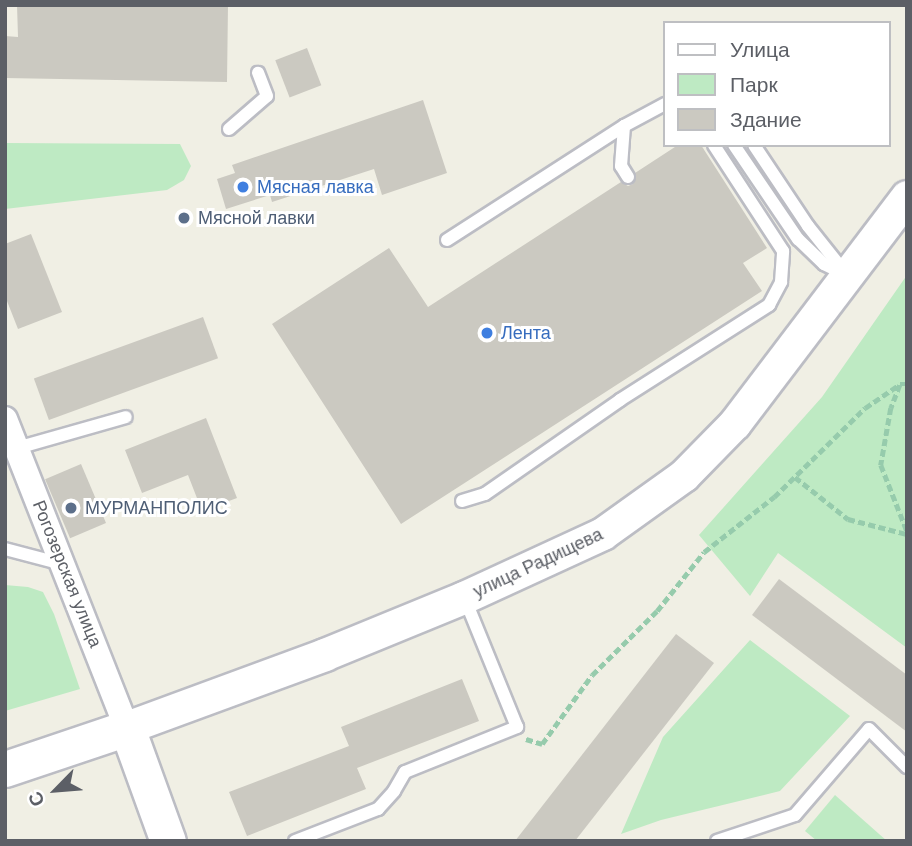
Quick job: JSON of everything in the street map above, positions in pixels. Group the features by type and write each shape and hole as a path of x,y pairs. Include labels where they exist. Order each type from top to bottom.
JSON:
{"main road":[{"path":"5,769 127,728 169,841"}],"street":[{"name":"улица Радищева","path":"127,728 313,659 464,598 603,534 684,476 735,424 838,267 907,197"},
{"name":"Рогозерская улица","path":"5,419 127,728"}],"lane":[{"path":"229,129 267,96 258,73"},
{"path":"447,240 624,126 664,105"},
{"path":"624,126 621,166 628,177"},
{"path":"463,501 485,494 620,400 769,305 780,282 783,251 715,147"},
{"path":"735,147 798,239 838,267"},
{"path":"755,147 838,267"},
{"path":"17,448 127,416"},
{"path":"5,549 63,564"},
{"path":"295,841 378,810 394,792 405,772 517,727 464,598"},
{"path":"717,841 794,815 869,729 907,767"}],"path":[{"path":"900,384 891,408 881,465 907,533"},
{"path":"505,732 542,744 592,675 657,611 704,552 794,477 865,408 900,384 907,384"},
{"path":"794,477 848,519 907,533"}],"green space":[{"path":"5,143 180,144 191,166 184,180 167,190 5,209"},
{"path":"907,275 907,648 778,553 750,596 699,535 822,397"},
{"path":"5,585 28,587 43,592 54,614 80,689 5,711"},
{"path":"750,640 850,716 780,791 661,820 621,834 663,737"},
{"path":"835,795 887,841 817,841 805,831"}],"building":[{"path":"17,5 228,5 227,82 5,78 5,36 18,37"},
{"path":"307,48 321,85 290,98 275,60"},
{"path":"423,100 447,173 382,195 374,169 272,202 270,195 226,209 217,179 235,173 232,165"},
{"name":"Лента","path":"675,147 702,147 767,248 743,263 762,291 401,524 272,324 389,248 428,307 621,182 628,186 633,184 635,173"},
{"path":"31,234 62,312 18,329 5,296 5,244"},
{"path":"203,317 218,358 49,420 34,379"},
{"path":"206,418 237,498 202,511 188,475 142,493 125,450"},
{"path":"81,464 106,523 70,538 45,479"},
{"path":"779,579 907,675 907,732 752,615"},
{"path":"676,634 714,663 575,841 515,841"},
{"path":"462,679 479,721 357,768 366,789 247,836 229,792 349,746 341,727"}],"place":[{"name":"Мясная лавка","path":"243,187"},
{"name":"Мясной лавки","path":"184,218"},
{"name":"Лента","path":"487,333"},
{"name":"МУРМАНПОЛИС","path":"71,508"}]}
